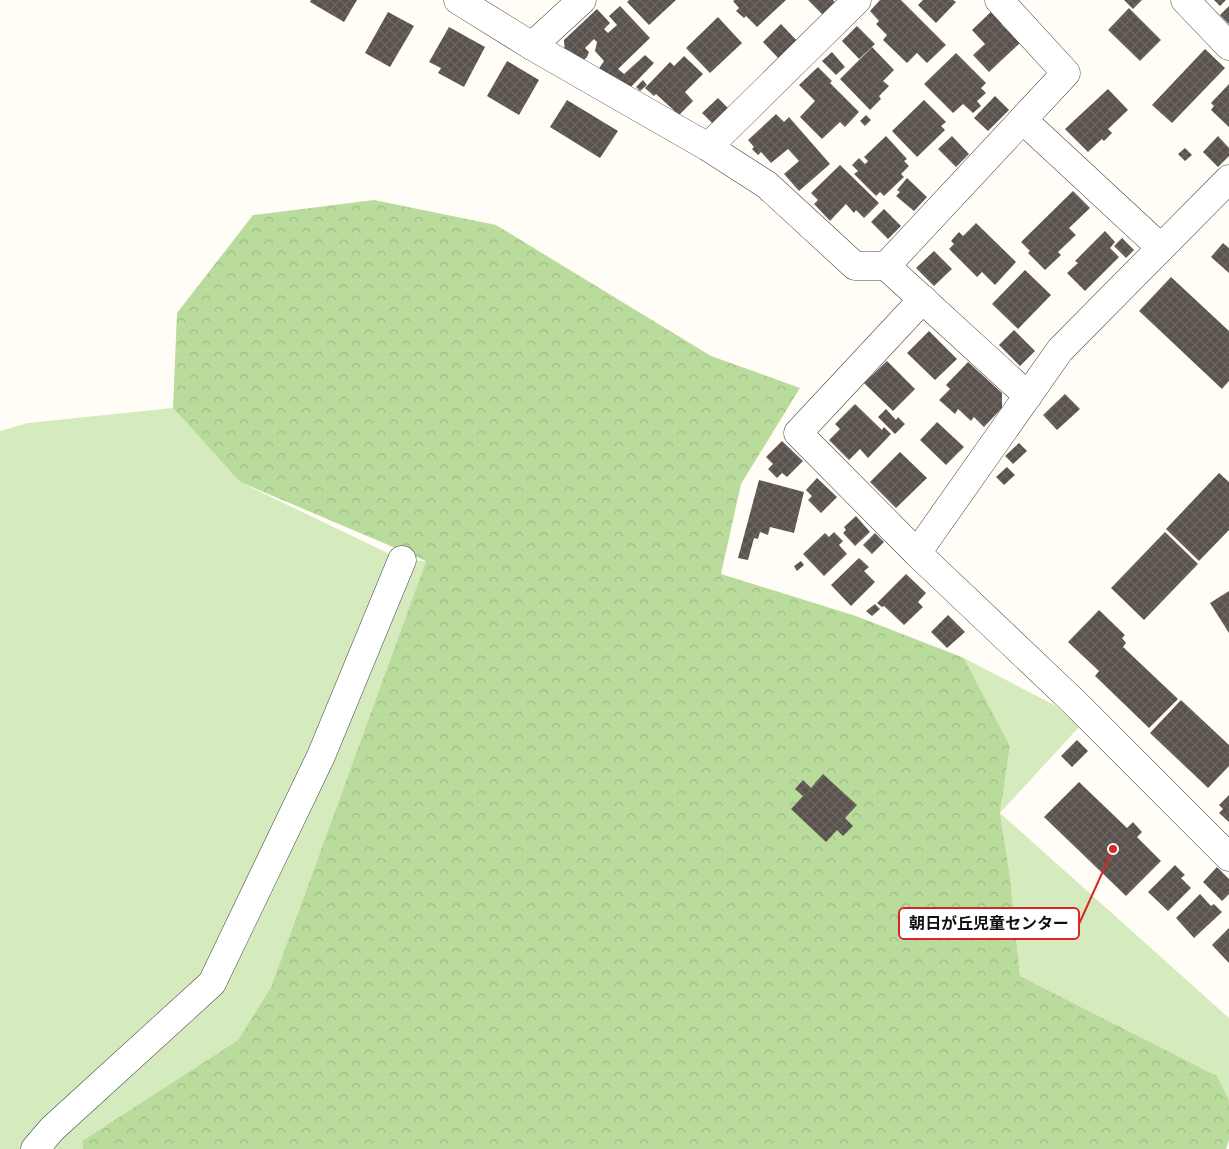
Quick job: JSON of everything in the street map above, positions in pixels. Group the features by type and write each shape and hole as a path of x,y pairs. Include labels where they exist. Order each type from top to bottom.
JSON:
{"street":[{"path":"458,0 532,46 708,147 767,185 855,266 886,266 1028,396"},
{"path":"532,46 582,0"},
{"path":"708,147 857,0"},
{"path":"886,266 1066,73 999,0"},
{"path":"1185,0 1229,46"},
{"path":"1023,120 1161,248"},
{"path":"917,553 1060,350 1229,179"},
{"path":"923,299 798,433 917,553 1074,702 1229,857"},
{"path":"35,1149 52,1129 212,983 321,756 402,560"}],"green space":[{"path":"374,200 496,225 711,356 800,388 741,484 721,574 856,616 964,658 1010,746 1000,813 1010,877 1020,976 1217,1076 1229,1100 1229,1140 1226,1149 83,1149 82,1141 238,1040 271,987 426,561 240,482 173,408 177,313 253,215"},
{"path":"173,408 240,482 402,560 426,561 271,987 238,1040 82,1141 83,1149 0,1149 0,431 28,423"},
{"path":"964,658 1056,706 1079,727 1000,813 1010,746"},
{"path":"1000,813 1229,1018 1229,1100 1217,1076 1020,976 1010,877"}],"building":[{"path":"311,0 357,0 344,22 310,2"},
{"path":"629,0 676,0 649,25 627,2"},
{"path":"786,0 757,27 746,16 744,18 736,11 739,8 733,1"},
{"path":"808,0 833,0 837,5 825,17"},
{"path":"880,0 901,0 946,45 927,63 917,53 907,63 883,40 887,35 876,24 879,21 870,11"},
{"path":"923,0 953,0 956,2 936,23 918,5"},
{"path":"1124,0 1142,0 1133,9"},
{"path":"1214,0 1226,0 1220,6"},
{"path":"620,6 650,38 618,69 624,74 645,55 654,63 627,91 596,73 604,61 595,51 597,42 594,39 585,48 589,52 587,57 579,64 565,56 564,40 597,9 610,23 604,29 608,33 617,25 609,16"},
{"path":"1229,6 1229,24 1220,15"},
{"path":"996,7 1007,18 1001,24 1020,43 989,72 973,55 985,44 972,30"},
{"path":"1129,8 1161,40 1140,61 1108,30"},
{"path":"388,12 414,26 390,67 365,53"},
{"path":"718,17 742,43 710,73 686,48"},
{"path":"781,24 798,42 779,59 763,42"},
{"path":"857,26 875,44 859,59 842,41"},
{"path":"449,27 485,47 464,87 438,73 441,68 429,62"},
{"path":"872,47 894,70 883,81 889,86 879,96 881,99 870,110 840,79"},
{"path":"1205,49 1225,68 1172,123 1152,105"},
{"path":"832,52 845,67 836,75 822,61"},
{"path":"956,53 986,83 981,88 986,93 977,101 981,106 973,113 963,104 953,113 924,84"},
{"path":"684,56 703,74 685,92 693,101 679,115 656,94 654,96 645,88 670,62 674,66"},
{"path":"507,61 539,80 519,115 487,96"},
{"path":"818,67 832,81 830,83 859,112 845,127 840,122 822,139 800,117 815,101 799,85"},
{"path":"643,80 647,85 640,91 636,87"},
{"path":"1229,84 1229,127 1211,110 1214,106 1211,103"},
{"path":"1108,89 1128,110 1108,129 1112,133 1104,141 1102,139 1088,152 1065,129"},
{"path":"995,96 1009,110 988,131 974,118"},
{"path":"718,98 729,109 713,124 702,113"},
{"path":"567,100 618,131 600,158 550,127"},
{"path":"924,100 946,122 941,126 945,130 917,157 892,131"},
{"path":"776,114 784,122 789,117 830,164 799,191 784,174 799,161 788,149 771,163 761,152 758,155 752,149 754,147 748,140"},
{"path":"866,115 871,120 865,126 860,121"},
{"path":"886,136 907,159 904,161 909,166 901,174 904,177 884,196 880,192 876,196 854,174 858,171 852,165 859,158 865,164 868,161 864,157"},
{"path":"952,136 969,154 956,167 938,149"},
{"path":"1218,136 1229,148 1229,156 1218,167 1203,152"},
{"path":"1185,148 1192,155 1185,161 1178,154"},
{"path":"840,165 879,203 864,218 856,210 854,213 846,204 830,221 814,204 818,200 811,193"},
{"path":"907,178 927,197 914,211 896,196 900,192 897,190"},
{"path":"1073,191 1090,208 1069,228 1076,235 1058,252 1061,255 1045,270 1028,253 1030,251 1021,242"},
{"path":"884,209 901,226 888,239 871,222"},
{"path":"976,223 1016,262 995,285 982,272 977,277 949,249 954,244 951,241 959,232 963,236"},
{"path":"1105,231 1115,242 1110,248 1119,257 1085,291 1067,273 1078,263 1075,261"},
{"path":"1122,238 1134,250 1126,258 1114,246"},
{"path":"1223,243 1229,248 1229,273 1211,257"},
{"path":"934,251 952,269 934,286 916,268"},
{"path":"1025,270 1051,295 1018,329 992,304"},
{"path":"1171,277 1229,331 1229,381 1222,389 1139,311"},
{"path":"1014,330 1035,351 1020,366 999,345"},
{"path":"929,331 957,359 935,380 907,353"},
{"path":"887,361 915,389 893,411 864,383"},
{"path":"968,362 1002,393 1002,408 984,427 974,417 971,421 958,409 955,414 939,400 950,389 946,385"},
{"path":"1065,394 1080,409 1057,430 1043,415"},
{"path":"855,404 882,430 884,427 891,434 868,458 860,449 849,460 829,440 840,429 835,424"},
{"path":"886,409 896,420 898,417 905,424 895,434 878,417"},
{"path":"937,422 964,447 946,465 920,440"},
{"path":"782,441 803,461 787,477 782,473 777,478 768,469 773,464 766,457"},
{"path":"1019,443 1027,451 1013,464 1005,456"},
{"path":"900,452 927,478 896,508 870,482"},
{"path":"1007,467 1015,475 1004,485 996,477"},
{"path":"1219,473 1229,482 1229,530 1199,561 1166,529"},
{"path":"817,478 837,497 821,513 808,500 812,496 806,490"},
{"path":"759,480 804,492 794,533 770,527 768,535 760,532 758,539 754,538 748,560 738,558"},
{"path":"856,516 870,532 855,546 843,533 846,530 844,527"},
{"path":"834,532 843,541 839,545 847,554 824,576 803,554 825,533 829,537"},
{"path":"1165,532 1198,564 1144,620 1111,588"},
{"path":"875,533 884,542 872,554 863,545"},
{"path":"859,558 869,567 864,571 875,582 851,606 831,585"},
{"path":"801,561 804,565 797,571 794,566"},
{"path":"906,574 926,593 918,602 923,607 904,625 884,606 882,607 877,603"},
{"path":"1229,591 1229,633 1210,603"},
{"path":"875,604 880,609 872,616 866,611"},
{"path":"1099,610 1125,635 1122,638 1126,643 1123,647 1178,699 1149,728 1095,676 1099,671 1068,642"},
{"path":"948,615 965,632 947,648 931,632"},
{"path":"1181,700 1229,745 1229,766 1208,788 1150,733"},
{"path":"1077,740 1088,751 1072,767 1061,756"},
{"path":"823,774 857,805 845,818 853,826 843,836 837,830 826,842 791,809 803,796 795,789 803,780 811,788"},
{"path":"1079,782 1127,828 1133,822 1142,832 1137,837 1161,861 1126,896 1044,817"},
{"path":"1229,795 1229,822 1219,813 1223,809 1219,805"},
{"path":"1175,865 1185,875 1181,878 1191,888 1168,911 1148,892"},
{"path":"1217,867 1229,879 1229,894 1222,901 1203,882"},
{"path":"1200,894 1211,906 1214,904 1222,912 1194,938 1176,918"},
{"path":"1229,928 1229,963 1212,945"}],"place":[{"name":"朝日が丘児童センター","path":"1113,849"}]}
